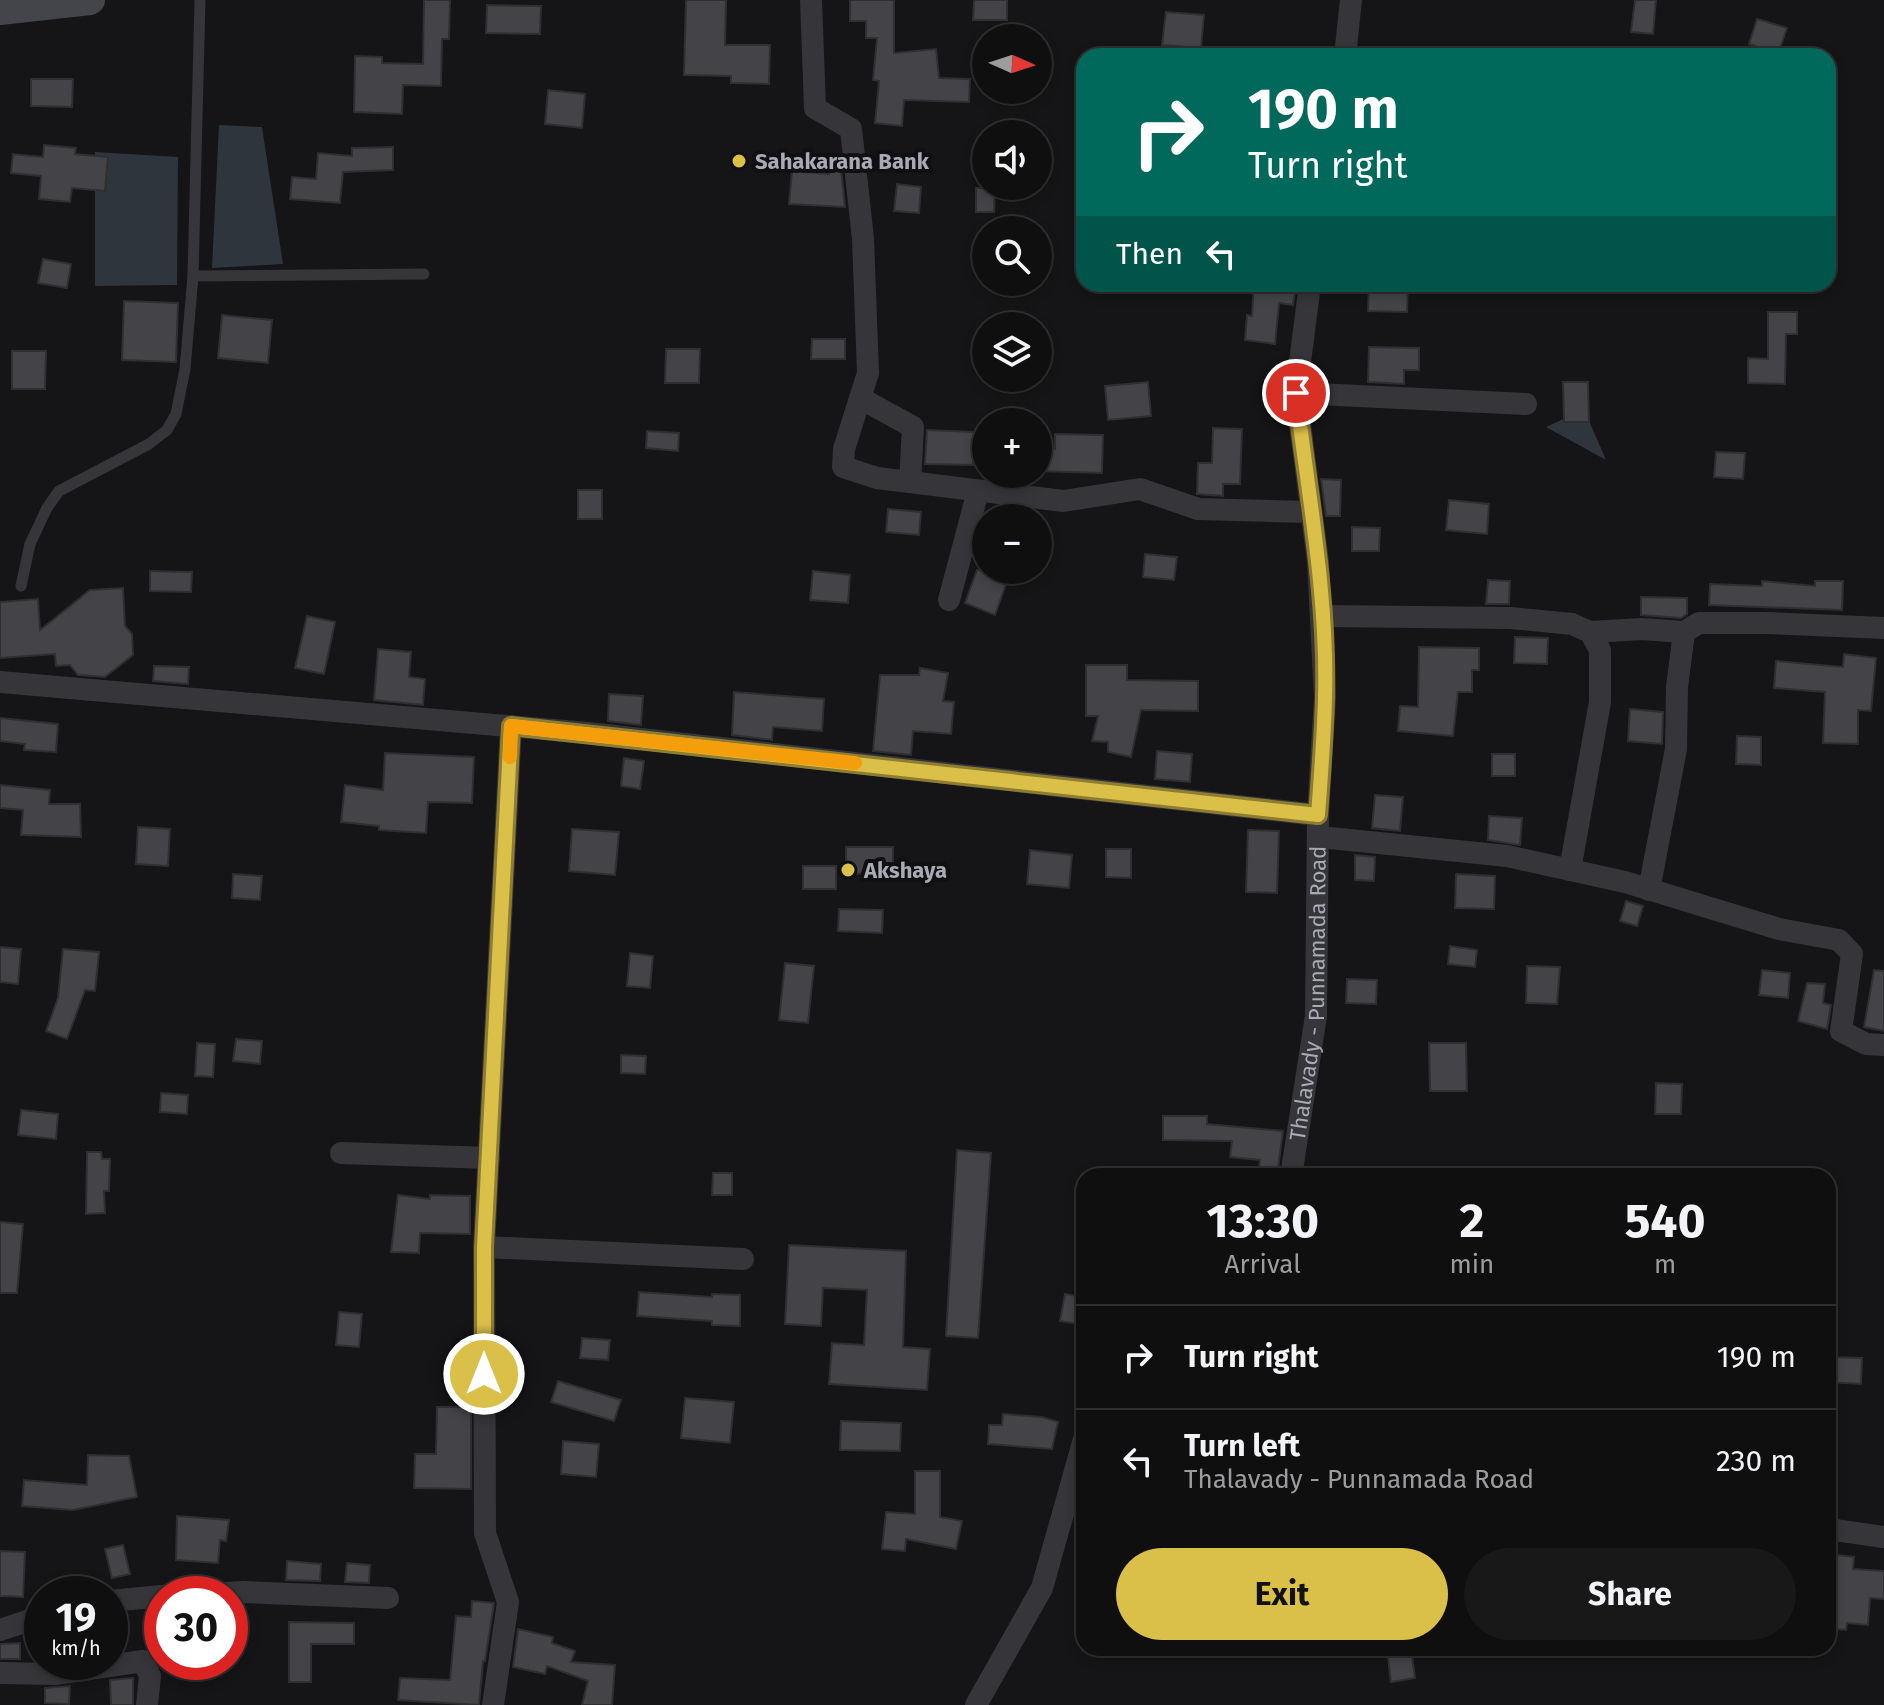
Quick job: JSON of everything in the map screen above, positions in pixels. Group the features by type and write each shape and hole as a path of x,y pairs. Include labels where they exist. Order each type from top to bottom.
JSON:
{"main road":[{"path":"18,6 90,0"}],"street":[{"path":"811,0 815,108 851,129 863,239 868,373 844,449 843,467 877,478 1063,501 1140,489 1198,509 1310,512"},
{"path":"1346,48 1351,0"},
{"name":"Thalavady - Punnamada Road","path":"1292,1168 1316,1016 1325,697 1318,562 1296,393 1309,292"},
{"path":"1296,393 1526,404"},
{"path":"860,398 913,427 910,482"},
{"path":"949,600 978,491"},
{"path":"1322,616 1511,618 1572,624 1590,632 1642,629 1684,632 1699,623 1884,628"},
{"path":"1570,870 1600,702 1600,650 1590,632"},
{"path":"1649,890 1676,749 1677,687 1684,632"},
{"path":"0,682 511,726 1319,826 1507,856 1649,890 1779,929 1839,940 1852,954 1841,1031 1866,1044 1884,1045"},
{"path":"493,1705 508,1602 485,1533 484,1247 511,726"},
{"path":"341,1153 489,1158"},
{"path":"484,1247 743,1259"},
{"path":"976,1705 1042,1588 1076,1467"},
{"path":"1836,1530 1884,1537"},
{"path":"248,1592 388,1598"},
{"path":"0,1630 24,1622"},
{"path":"0,1673 55,1674 143,1661 150,1676 147,1705"}],"lane":[{"path":"21,586 30,544 59,491 149,444 167,430 176,414 185,369 193,276 200,0"},
{"path":"193,276 424,274"}],"shaded area":[{"path":"219,125 262,127 283,264 212,268"},
{"path":"95,152 178,157 177,285 95,286"},
{"path":"1574,414 1590,423 1606,460 1546,427"}],"building":[{"path":"424,0 450,0 449,39 442,39 441,86 403,85 402,114 354,112 355,56 382,57 382,63 423,64"},
{"path":"686,0 726,0 725,45 770,45 769,84 731,83 731,76 684,75"},
{"path":"850,0 894,0 894,53 936,49 939,78 970,79 969,102 904,100 902,126 875,123 879,81 873,80 877,38 866,38 866,21 850,21"},
{"path":"974,0 1007,0 1007,20 973,20"},
{"path":"1635,0 1656,0 1653,34 1631,32"},
{"path":"487,5 541,6 540,34 486,33"},
{"path":"1166,12 1204,15 1201,48 1162,45"},
{"path":"1757,19 1787,28 1780,48 1761,48 1749,44"},
{"path":"31,79 73,79 72,107 31,106"},
{"path":"548,90 585,94 582,128 545,124"},
{"path":"44,145 76,148 75,154 108,157 105,191 72,188 70,202 39,199 41,176 11,173 13,154 43,157"},
{"path":"393,147 393,170 343,172 340,203 290,199 292,177 316,179 318,153 352,156 352,148"},
{"path":"829,168 841,169 845,207 789,204 792,171 829,174"},
{"path":"897,184 921,187 919,213 894,211"},
{"path":"976,200 994,200 994,212 976,212"},
{"path":"43,259 71,264 67,288 38,283"},
{"path":"1254,292 1295,292 1293,305 1279,303 1275,344 1245,340 1247,315 1252,316"},
{"path":"1369,292 1408,292 1407,312 1368,311"},
{"path":"124,301 178,303 176,362 122,360"},
{"path":"1768,312 1797,312 1797,334 1786,334 1785,384 1748,383 1748,358 1768,359"},
{"path":"222,315 272,320 268,363 218,358"},
{"path":"812,339 845,339 845,359 811,359"},
{"path":"1369,347 1419,348 1419,370 1404,370 1404,384 1368,382"},
{"path":"666,349 700,349 699,383 665,383"},
{"path":"12,351 46,351 45,389 12,389"},
{"path":"1148,382 1151,416 1108,420 1105,386"},
{"path":"1563,382 1588,382 1589,422 1564,422"},
{"path":"1213,428 1242,429 1240,484 1223,484 1223,496 1197,494 1198,463 1212,463"},
{"path":"927,430 972,432 972,465 925,464"},
{"path":"647,431 679,433 678,451 646,448"},
{"path":"1055,434 1103,435 1102,473 1052,471 1052,449 1055,449"},
{"path":"1716,452 1745,453 1743,479 1714,477"},
{"path":"1321,479 1341,480 1340,516 1326,516"},
{"path":"578,490 602,490 602,519 578,519"},
{"path":"1449,500 1489,504 1487,534 1446,530"},
{"path":"888,509 921,512 919,535 886,532"},
{"path":"1352,527 1380,528 1379,551 1352,551"},
{"path":"1145,554 1177,557 1174,580 1143,577"},
{"path":"150,571 192,572 191,592 150,591"},
{"path":"813,571 850,575 848,603 810,600"},
{"path":"1488,580 1510,581 1509,604 1486,604"},
{"path":"1762,581 1815,586 1815,581 1843,581 1842,610 1709,605 1710,584 1762,586"},
{"path":"972,584 1006,584 995,615 965,603"},
{"path":"123,588 125,626 132,634 133,655 105,677 78,675 70,665 56,666 55,654 0,658 0,602 38,599 40,630 90,590"},
{"path":"1641,597 1687,598 1687,614 1681,618 1641,615"},
{"path":"307,616 335,622 324,674 295,668"},
{"path":"1515,637 1548,638 1547,664 1514,663"},
{"path":"1419,647 1479,648 1479,670 1472,670 1472,692 1458,692 1453,736 1398,731 1400,706 1418,707"},
{"path":"378,649 411,652 409,677 425,679 423,705 374,700"},
{"path":"1844,654 1876,658 1871,711 1858,710 1858,744 1823,743 1825,692 1774,688 1776,661 1843,667"},
{"path":"1086,665 1127,665 1127,680 1198,681 1198,711 1141,710 1131,757 1108,752 1108,742 1092,741 1098,716 1086,716"},
{"path":"154,666 189,667 188,684 153,681"},
{"path":"920,668 948,673 943,701 954,702 951,734 913,731 911,755 873,751 880,675 919,675"},
{"path":"734,692 824,699 822,731 773,727 772,740 732,735"},
{"path":"609,694 643,696 641,725 608,721"},
{"path":"1630,709 1663,712 1662,744 1628,741"},
{"path":"0,718 58,724 56,752 24,750 25,744 0,741"},
{"path":"1737,736 1761,737 1761,765 1736,764"},
{"path":"1157,751 1192,754 1190,782 1155,779"},
{"path":"385,753 474,757 472,803 428,802 426,833 379,830 379,826 341,822 345,785 383,790"},
{"path":"1492,754 1515,754 1515,776 1492,776"},
{"path":"624,758 644,761 640,789 621,786"},
{"path":"0,785 50,790 49,804 80,804 81,837 21,835 23,810 0,808"},
{"path":"1375,795 1403,797 1400,831 1372,828"},
{"path":"1489,816 1522,818 1520,845 1488,840"},
{"path":"138,827 170,829 168,866 136,864"},
{"path":"572,829 619,832 615,875 569,871"},
{"path":"1248,830 1279,831 1277,893 1246,892"},
{"path":"846,847 893,847 893,873 846,874"},
{"path":"1106,849 1131,849 1131,878 1106,877"},
{"path":"1030,850 1072,855 1069,888 1027,884"},
{"path":"1355,855 1375,857 1374,881 1355,880"},
{"path":"803,866 836,866 836,889 803,889"},
{"path":"233,874 262,876 260,900 232,898"},
{"path":"1456,874 1495,876 1494,909 1455,908"},
{"path":"1626,901 1643,906 1637,926 1620,921"},
{"path":"839,909 883,910 882,933 838,931"},
{"path":"1450,946 1477,950 1475,967 1448,964"},
{"path":"0,947 21,949 18,984 0,982"},
{"path":"63,949 99,952 95,991 85,990 67,1039 46,1031 58,998"},
{"path":"630,953 653,956 650,988 627,986"},
{"path":"785,963 814,966 808,1023 779,1020"},
{"path":"1527,966 1560,967 1557,1004 1526,1003"},
{"path":"1762,970 1790,973 1788,998 1759,995"},
{"path":"1874,970 1884,971 1884,1031 1864,1027"},
{"path":"1347,979 1377,980 1376,1004 1346,1003"},
{"path":"1807,983 1825,984 1823,1003 1831,1005 1827,1029 1798,1021"},
{"path":"236,1039 262,1041 260,1064 233,1061"},
{"path":"197,1043 215,1044 213,1077 195,1076"},
{"path":"1429,1043 1466,1043 1467,1091 1430,1091"},
{"path":"621,1055 646,1056 645,1074 621,1073"},
{"path":"1656,1083 1682,1084 1681,1114 1655,1114"},
{"path":"161,1093 188,1095 187,1114 160,1112"},
{"path":"21,1110 58,1114 56,1139 18,1135"},
{"path":"1163,1116 1207,1116 1207,1124 1283,1131 1278,1168 1259,1168 1260,1160 1230,1157 1232,1141 1163,1140"},
{"path":"957,1150 991,1153 978,1338 946,1336"},
{"path":"87,1152 101,1152 102,1159 110,1159 109,1191 104,1191 105,1213 86,1214"},
{"path":"713,1173 732,1173 732,1195 712,1195"},
{"path":"398,1195 430,1199 430,1195 470,1196 470,1234 420,1233 419,1253 391,1252"},
{"path":"0,1222 23,1224 17,1293 0,1293"},
{"path":"789,1245 906,1251 903,1347 930,1349 927,1390 829,1384 832,1343 864,1345 867,1290 823,1288 821,1326 785,1324"},
{"path":"639,1292 712,1297 712,1294 740,1295 740,1326 637,1316"},
{"path":"1065,1294 1076,1296 1076,1324 1060,1321"},
{"path":"339,1312 362,1314 359,1347 336,1345"},
{"path":"582,1338 610,1340 608,1360 580,1358"},
{"path":"1836,1357 1862,1358 1861,1384 1836,1382"},
{"path":"558,1381 621,1400 614,1421 551,1402"},
{"path":"685,1398 734,1402 730,1443 681,1438"},
{"path":"437,1407 471,1407 471,1489 414,1488 415,1454 436,1454"},
{"path":"1003,1414 1042,1417 1058,1422 1052,1449 988,1444 989,1425 1002,1425"},
{"path":"841,1421 901,1423 900,1451 840,1450"},
{"path":"563,1441 599,1444 596,1477 561,1474"},
{"path":"88,1455 129,1456 137,1497 73,1510 22,1506 24,1480 87,1485"},
{"path":"915,1471 940,1471 940,1517 962,1521 956,1549 906,1539 905,1551 882,1549 886,1512 915,1514"},
{"path":"177,1516 229,1520 226,1541 220,1540 218,1563 176,1560"},
{"path":"123,1545 130,1574 112,1576 105,1549"},
{"path":"0,1551 25,1552 23,1597 0,1596"},
{"path":"1836,1555 1854,1557 1853,1569 1884,1571 1884,1599 1870,1598 1868,1625 1847,1623 1846,1630 1836,1629"},
{"path":"287,1561 321,1564 320,1581 286,1580"},
{"path":"347,1563 370,1565 369,1583 345,1582"},
{"path":"472,1601 494,1603 483,1661 479,1705 398,1700 400,1678 450,1680 456,1616 471,1617"},
{"path":"289,1622 354,1623 354,1644 311,1644 311,1682 289,1682"},
{"path":"518,1629 553,1637 552,1643 575,1651 571,1662 615,1665 612,1705 582,1705 588,1681 547,1666 545,1674 513,1667"},
{"path":"20,1643 20,1659 0,1659 0,1644"},
{"path":"1388,1656 1412,1656 1415,1678 1391,1682"},
{"path":"133,1678 133,1705 111,1705 110,1680"},
{"path":"70,1686 69,1704 45,1703 45,1688"}],"slow traffic":[{"path":"510,757 511,726 855,763"}],"place":[{"name":"Sahakarana Bank","path":"739,161"},
{"name":"Akshaya","path":"848,870"}],"route":[{"path":"484,1374 484,1247 511,726 1318,815 1325,697 1322,616 1296,393"}]}
